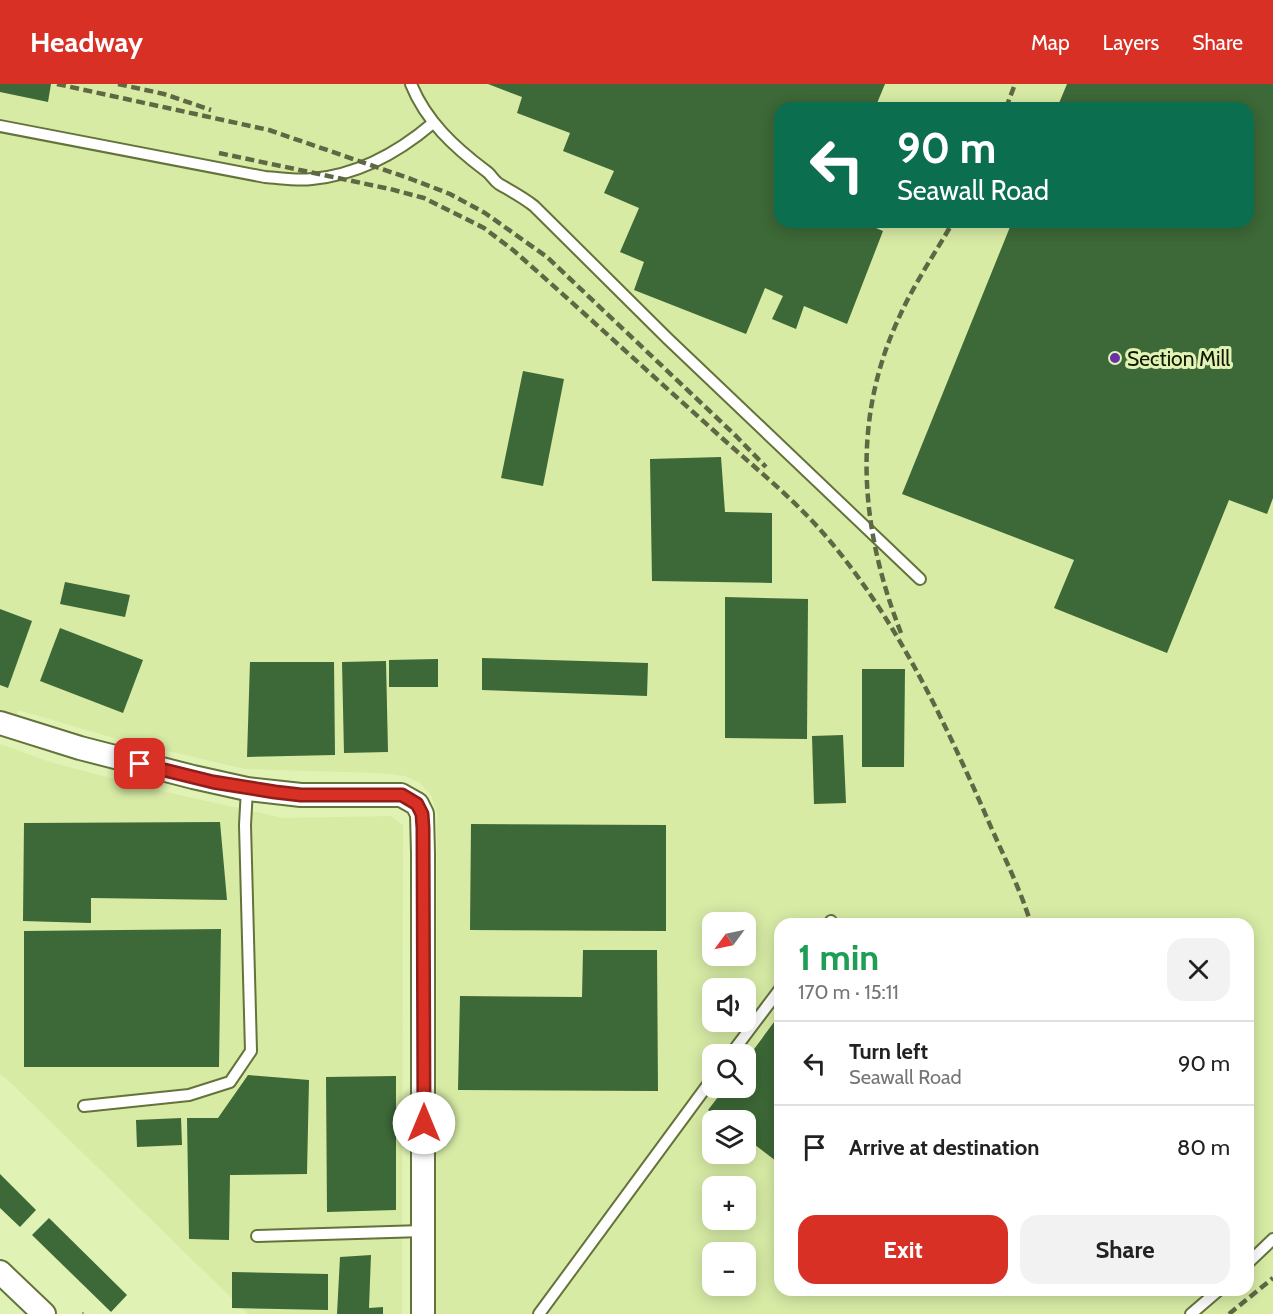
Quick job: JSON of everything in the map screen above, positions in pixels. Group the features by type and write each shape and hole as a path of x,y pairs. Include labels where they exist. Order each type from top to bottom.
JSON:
{"street":[{"path":"0,723 80,748 248,789 301,795 402,795 417,804 422,814 423,1314"},
{"path":"0,1272 44,1314"}],"lane":[{"path":"411,84 433,123 456,147 489,173 496,182 521,195 534,206 668,339 920,579"},
{"path":"0,126 265,177 298,180 332,177 368,164 402,147 433,123"},
{"path":"84,1106 189,1095 230,1082 251,1051 245,825 248,789"},
{"path":"738,1044 774,997"},
{"path":"539,1314 702,1093"},
{"path":"257,1236 423,1231"},
{"path":"1254,1257 1273,1239"},
{"path":"1191,1314 1212,1296"}],"shaded area":[{"path":"0,84 1273,84 1273,1314 436,1314 437,813 431,795 420,783 405,776 378,773 245,769 121,740 18,710 17,716 0,710"},
{"path":"0,744 50,762 148,788 283,818 391,816 403,825 402,1314 248,1314 0,1074"}],"building":[{"path":"0,84 51,84 48,102 0,92"},
{"path":"488,84 885,84 878,102 774,102 774,228 876,228 883,231 847,324 804,306 796,329 772,319 783,296 765,288 746,334 634,290 644,262 620,252 639,208 604,193 614,171 563,151 570,133 517,113 522,97"},
{"name":"Section Mill","path":"1067,84 1273,84 1273,498 1267,514 1229,500 1167,653 1054,608 1074,560 902,494 1010,228 1254,228 1254,102 1060,102"},
{"path":"523,371 564,379 543,486 501,478"},
{"path":"721,457 725,512 772,513 772,583 652,581 650,459"},
{"path":"65,582 130,595 125,617 60,604"},
{"path":"725,597 808,599 807,739 725,738"},
{"path":"0,609 32,621 8,688 0,685"},
{"path":"60,628 143,660 123,713 40,681"},
{"path":"482,658 648,663 647,696 482,690"},
{"path":"438,659 438,687 389,687 389,660"},
{"path":"386,661 388,752 344,753 342,662"},
{"path":"250,662 334,662 335,755 247,757"},
{"path":"862,669 905,669 904,767 862,767"},
{"path":"843,735 846,803 814,804 812,736"},
{"path":"220,822 227,900 91,898 91,923 23,921 24,823"},
{"path":"471,824 666,825 666,931 470,930"},
{"path":"221,929 219,1067 24,1067 24,931"},
{"path":"583,950 657,950 658,1091 458,1090 460,996 582,997"},
{"path":"774,1022 774,1159 756,1146 756,1110 708,1110 717,1098 756,1098 756,1046"},
{"path":"248,1075 309,1080 307,1174 230,1175 229,1240 189,1239 187,1118 218,1118"},
{"path":"396,1076 396,1210 327,1212 326,1077"},
{"path":"181,1118 182,1145 137,1147 136,1120"},
{"path":"0,1174 36,1210 20,1227 0,1208"},
{"path":"49,1218 127,1295 111,1312 32,1235"},
{"path":"371,1255 369,1308 383,1307 383,1314 337,1314 340,1257"},
{"path":"232,1272 328,1274 328,1310 232,1308"}],"railway":[{"path":"57,84 269,130 450,194 485,213 547,257 766,467"},
{"path":"118,84 164,94 211,110"},
{"path":"1008,102 1015,84"},
{"path":"219,153 424,198 484,228 513,250 784,493 824,534 849,565 914,666 968,775 1029,918"},
{"path":"901,633 887,595 870,517 867,478 868,438 873,399 882,360 903,309 949,228"},
{"path":"1254,1294 1273,1278"},
{"path":"1229,1314 1251,1296"}],"place":[{"name":"Section Mill","path":"1115,358"}],"route":[{"path":"140,764 248,789 301,795 402,795 417,804 422,814 423,828 424,1123"}]}
